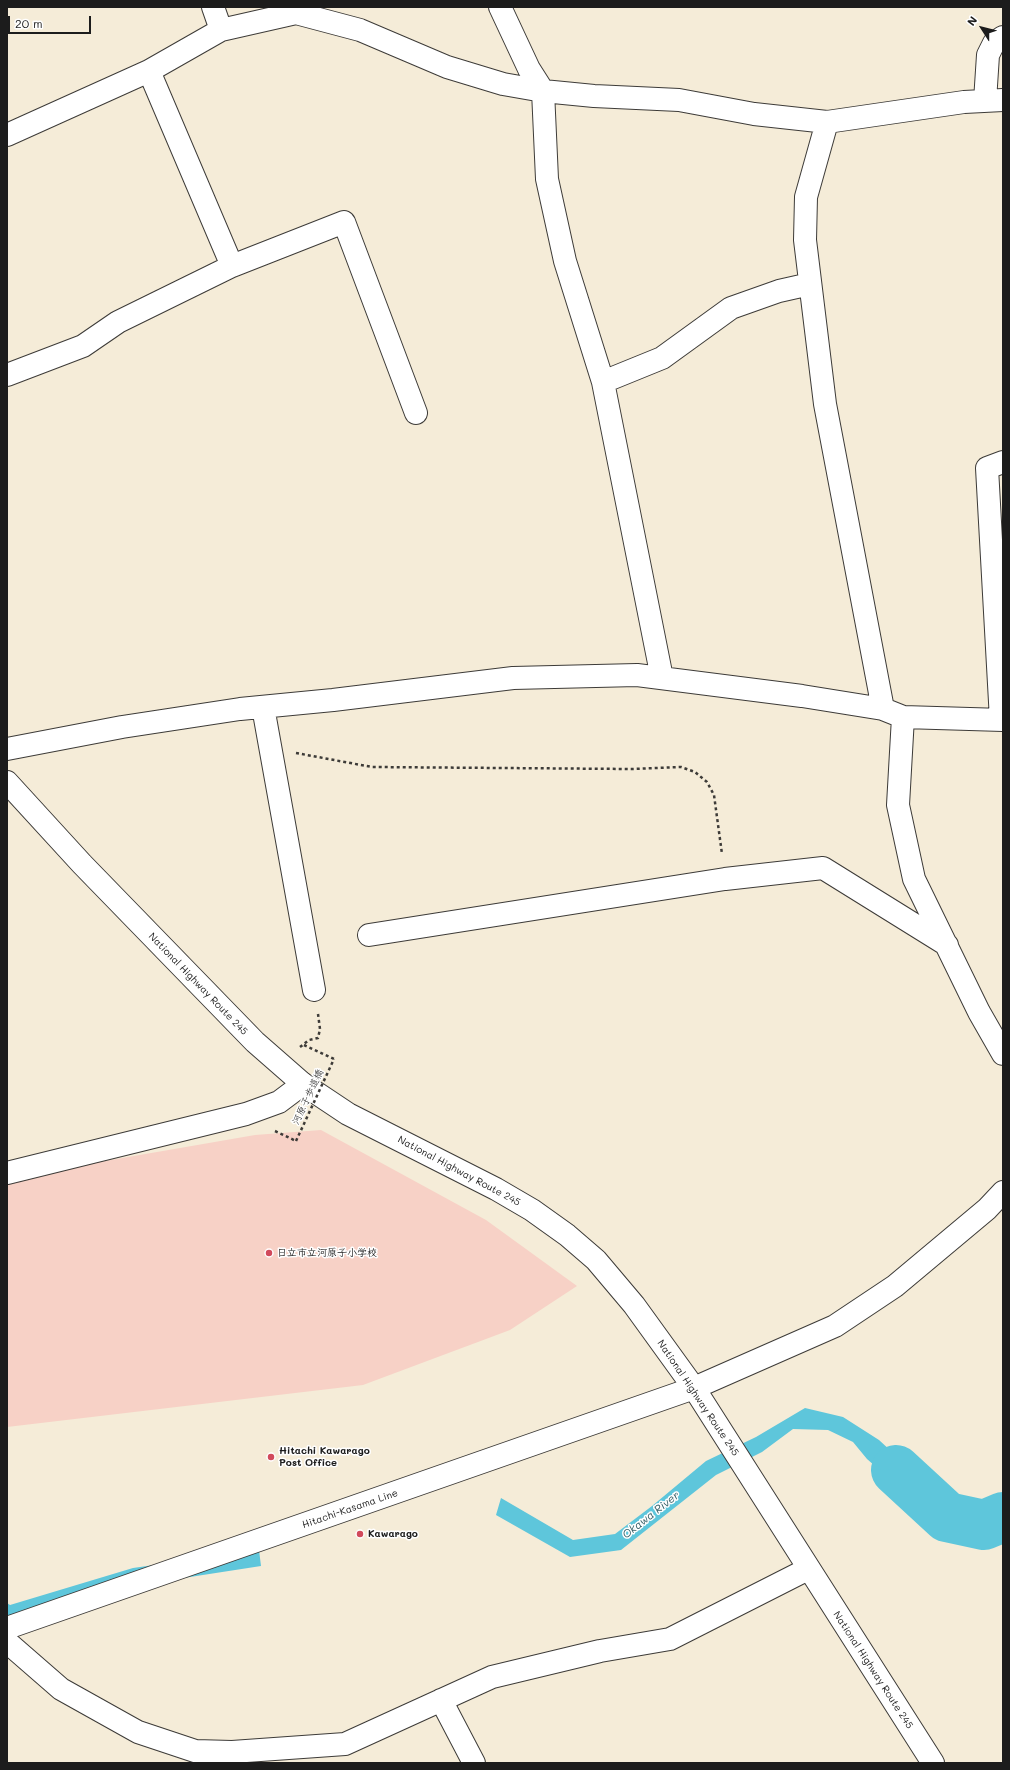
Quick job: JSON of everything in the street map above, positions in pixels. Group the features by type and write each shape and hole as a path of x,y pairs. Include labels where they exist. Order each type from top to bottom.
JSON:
{"main road":[{"path":"213,7 221,30"},
{"path":"500,7 529,69 543,91 547,179 565,261 603,382 662,678"},
{"path":"7,135 150,71 221,30 296,13 360,30 447,67 503,84 543,91 594,96 679,100 754,114 827,122 964,102 994,101 988,55 994,43 1003,37"},
{"path":"150,71 232,266"},
{"path":"827,122 806,197 805,240 825,404 893,713 898,805 914,879 979,1012 1003,1054"},
{"path":"7,375 83,346 118,322 194,283 232,266 344,222 416,413"},
{"path":"603,382 662,358 731,308 779,291 810,284"},
{"path":"7,749 122,727 263,706 513,678 637,675 802,696 893,713 1002,720 987,468 1003,462"},
{"path":"263,706 314,990"},
{"name":"National Highway Route 245","path":"7,782 87,870 255,1042 303,1084 348,1114 496,1189 532,1210 567,1235 596,1260 634,1305 694,1388 808,1569 925,1760"},
{"path":"369,935 725,879 823,868 947,945"},
{"path":"7,1173 246,1114 279,1102 303,1084"},
{"name":"Hitachi-Kasama Line","path":"7,1628 694,1388 835,1326 895,1286 987,1209 1003,1192"},
{"path":"7,1642 61,1689 138,1732 195,1751 234,1758 345,1744 492,1678 600,1651 670,1639 808,1569"},
{"path":"441,1700 474,1763"}],"path":[{"path":"270,748 372,767 623,769 681,767 695,772 707,782 714,795 725,879"},
{"path":"296,1044 301,1047 309,1040 318,1038 320,1034 314,990"},
{"name":"河原子歩道橋","path":"296,1141 334,1059 304,1044"}],"shaded area":[{"name":"日立市立河原子小学校","path":"321,1130 486,1220 577,1286 510,1330 363,1385 7,1427 7,1178 255,1135"}],"water":[{"path":"805,1408 843,1417 879,1440 954,1509 942,1525 867,1459 853,1442 828,1430 793,1429 762,1452 716,1475 621,1550 570,1557 496,1515 501,1498 573,1540 615,1534 652,1506 706,1461 756,1437"},
{"path":"259,1550 261,1566 106,1590 7,1619 7,1603 10,1605 133,1568"}],"waterway":[{"name":"Okawa River","path":"896,1470 947,1517 984,1525 1003,1517"}],"place":[{"name":"日立市立河原子小学校","path":"269,1253"},
{"name":"Hitachi Kawarago Post Office","path":"271,1457"},
{"name":"Kawarago","path":"360,1534"}]}
